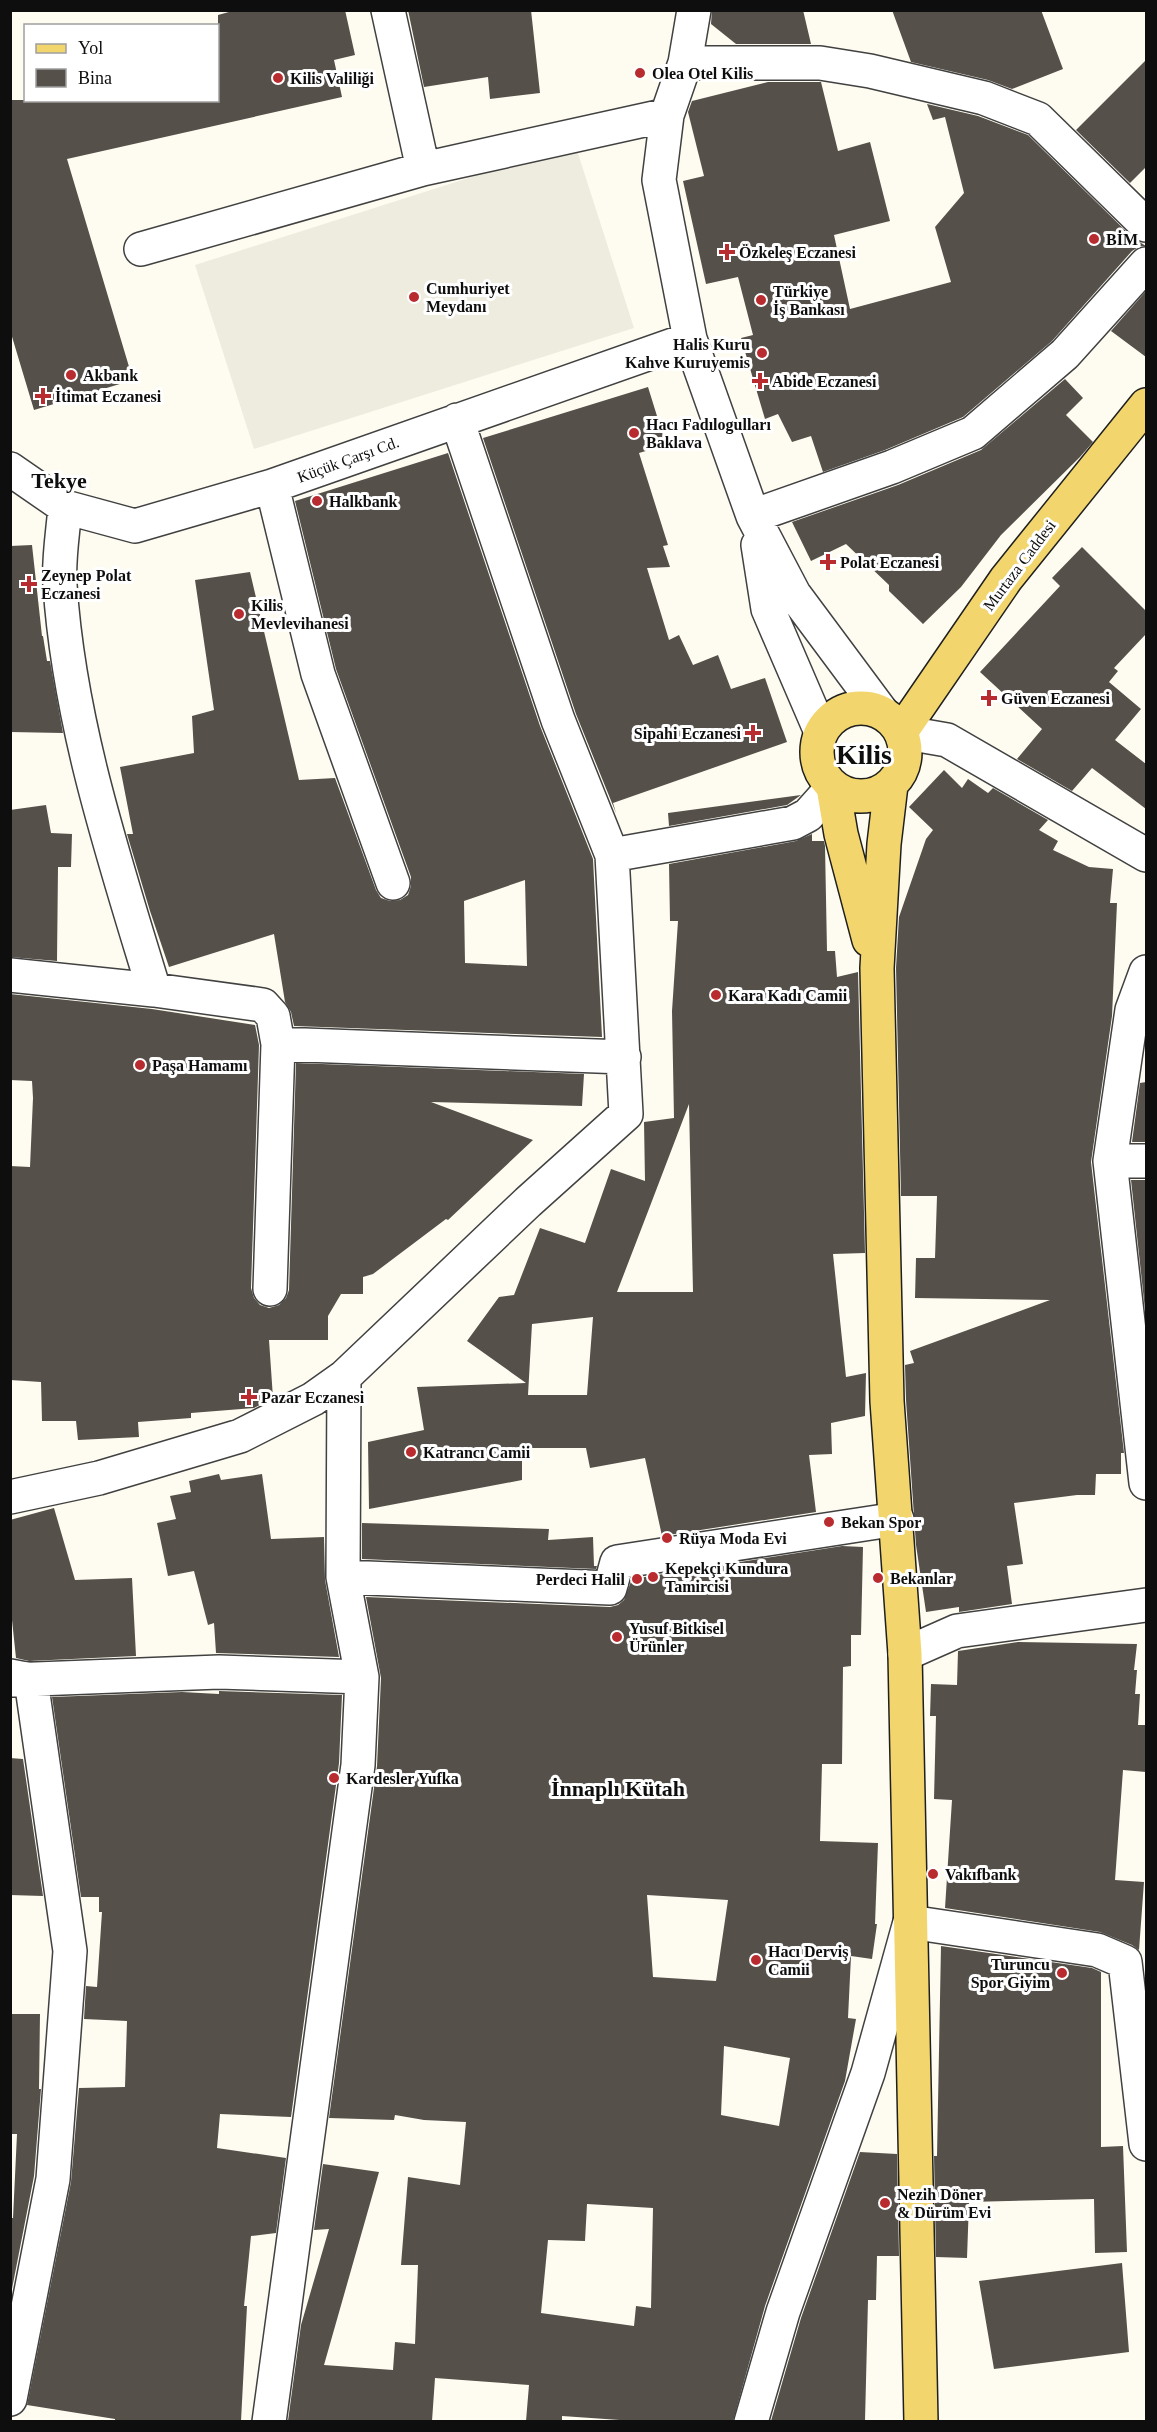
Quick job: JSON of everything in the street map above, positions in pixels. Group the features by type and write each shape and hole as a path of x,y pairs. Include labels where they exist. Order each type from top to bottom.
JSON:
{"main road":[{"name":"Murtaza Caddesi","path":"891,721 1146,405"},
{"path":"854,707 868,707 891,721 906,745 905,759 900,773 891,785 878,794 863,796 847,794 833,787 823,776 817,761 817,745 821,732 829,720 854,707"},
{"path":"891,785 884,844 877,968 887,1401 905,1654 921,2421"},
{"path":"833,787 841,834 877,968"}],"street":[{"path":"388,10 423,169"},
{"path":"694,10 685,63 667,115 659,180 690,339 753,516 794,594 891,721 947,740 1146,855"},
{"path":"685,63 820,63 870,71 984,98 1038,119 1146,225"},
{"path":"141,249 423,169 667,115"},
{"path":"753,516 892,467 973,433 1065,354 1146,264"},
{"name":"Küçük Çarşı Cd.","path":"10,469 65,507 135,526 273,486 690,339"},
{"path":"10,1497 99,1478 240,1436 313,1399 344,1377 528,1202 626,1114 612,855 558,720 456,420"},
{"path":"273,486 318,674 393,883"},
{"path":"65,507 60,583 72,684 93,779 154,990"},
{"path":"753,516 768,609 821,732"},
{"path":"612,855 793,823 808,815 833,787"},
{"path":"1146,972 1132,1010 1110,1161 1146,1484"},
{"path":"10,975 154,990 263,1005 273,1016 278,1044 270,1289"},
{"path":"278,1044 624,1057"},
{"path":"1110,1161 1146,1161"},
{"path":"269,2421 358,1765 362,1677 344,1577 344,1377"},
{"path":"344,1577 610,1588 617,1562 897,1519"},
{"path":"905,1654 957,1631 1146,1605"},
{"path":"10,2399 53,2180 70,1951 17,1678 219,1672 362,1677"},
{"path":"751,2421 783,2312 868,2073 910,1922 1097,1950 1125,1962 1146,2144"}],"shaded area":[{"name":"Cumhuriyet Meydanı","path":"575,144 634,328 254,449 195,265"}],"building":[{"path":"236,10 345,10 355,55 334,60 342,97 67,159 133,380 34,410 10,330 10,100 24,100 24,102 219,102 218,15"},
{"path":"408,10 531,10 540,93 490,99 488,77 424,87"},
{"path":"712,10 803,10 811,44 736,44 711,24"},
{"path":"892,10 1041,10 1063,69 1012,89 988,80 911,62"},
{"path":"1146,60 1146,167 1130,183 1076,130"},
{"path":"768,82 821,82 838,151 870,142 890,221 834,235 850,309 951,282 935,227 964,193 945,117 933,120 927,104 978,116 1028,135 1133,238 1146,246 1140,246 1132,251 1052,341 963,417 885,450 823,472 811,436 792,442 778,414 765,419 741,338 753,335 738,277 706,284 683,181 704,176 688,112 692,101"},
{"path":"1146,291 1146,357 1111,331"},
{"path":"1065,379 1083,398 1066,415 1093,442 1001,535 961,587 923,624 889,591 889,585 846,544 811,561 792,522 898,485 981,450"},
{"path":"648,387 666,445 639,453 668,545 663,546 670,567 647,568 669,640 679,635 693,665 718,655 731,689 765,678 787,742 613,803 616,813 576,714 483,438"},
{"path":"448,453 540,726 593,859 602,1037 294,1026 291,1012 285,1002 274,934 169,967 127,834 133,834 120,767 194,753 192,716 214,710 195,580 250,572 299,780 335,778 376,890 381,898 390,901 400,900 408,895 411,886 411,877 336,669 295,501","holes":["525,880 527,966 465,963 464,901"]},
{"path":"32,545 42,636 47,661 50,661 63,733 10,732 10,546"},
{"path":"1082,547 1146,611 1146,634 1114,668 1118,671 1109,682 1141,709 1115,740 1146,764 1146,809 1092,768 1072,791 1017,759 1042,729 980,672 1060,586 1052,578"},
{"path":"944,770 962,788 968,779 988,793 993,788 1048,820 1039,830 1058,841 1053,850 1089,867 1113,869 1110,903 1117,903 1112,1016 1091,1162 1124,1453 1121,1453 1121,1474 1096,1474 1095,1495 1014,1503 1023,1564 1007,1566 1012,1604 959,1612 959,1607 926,1612 916,1545 906,1400 905,1365 914,1363 910,1351 1050,1300 915,1298 916,1258 935,1258 937,1196 901,1196 896,968 899,917 926,839 933,830 909,807"},
{"path":"801,795 787,805 669,826 668,813"},
{"path":"46,805 51,833 72,834 71,867 58,867 57,961 10,957 10,810"},
{"path":"812,834 812,841 824,841 827,951 835,951 837,977 858,972 865,1253 833,1254 846,1377 866,1373 865,1416 831,1423 832,1454 809,1455 816,1512 662,1536 645,1458 590,1468 586,1448 522,1448 522,1480 369,1509 368,1442 424,1430 417,1387 526,1383 467,1341 499,1297 514,1295 540,1228 585,1243 611,1169 645,1181 644,1122 674,1118 672,1011 678,921 670,921 669,864 796,841","holes":["689,1104 693,1292 617,1292 647,1214","593,1317 587,1395 528,1395 532,1324"]},
{"path":"10,994 152,1009 255,1025 259,1045 251,1288 254,1298 260,1305 269,1308 279,1305 286,1298 289,1290 296,1063 584,1074 582,1106 431,1102 533,1140 448,1220 446,1219 373,1274 363,1277 363,1294 341,1294 328,1316 328,1340 269,1340 273,1398 254,1408 191,1413 191,1418 138,1422 139,1437 78,1440 76,1421 42,1421 41,1382 10,1380 10,1166 30,1167 33,1098 32,1081 10,1080"},
{"path":"1146,1082 1146,1142 1132,1142 1140,1083"},
{"path":"1131,1180 1146,1180 1146,1319"},
{"path":"219,1474 221,1480 262,1474 271,1539 324,1537 325,1580 339,1657 216,1653 214,1623 208,1625 194,1571 168,1576 157,1523 176,1519 170,1496 191,1492 189,1481"},
{"path":"54,1508 75,1580 132,1578 136,1656 29,1661 16,1658 10,1601 10,1520"},
{"path":"362,1523 549,1529 548,1540 593,1537 594,1566 597,1566 596,1569 362,1559"},
{"path":"842,1546 863,1547 861,1635 851,1635 851,1666 843,1667 842,1764 822,1764 820,1841 878,1843 875,1924 877,1924 872,1959 851,1956 848,2018 856,2019 845,2081 765,2306 733,2421 634,2421 562,2416 562,2421 526,2421 529,2385 435,2378 432,2421 288,2421 301,2325 329,2229 314,2230 323,2164 379,2172 324,2365 393,2370 395,2342 415,2344 418,2265 401,2265 408,2177 460,2185 466,2122 424,2120 395,2115 394,2120 329,2118 377,1766 381,1678 366,1597 610,1607 624,1600 632,1579","holes":["647,1895 728,1900 716,1981 653,1977","724,2046 790,2058 779,2126 721,2115","587,2204 653,2208 651,2308 636,2306 634,2326 541,2313 548,2240 585,2241"]},
{"path":"1018,1642 1137,1644 1134,1670 1137,1670 1135,1694 1140,1694 1138,1725 1146,1725 1146,1772 1123,1770 1115,1880 1144,1882 1139,1950 1100,1932 945,1908 952,1800 934,1799 936,1716 930,1716 931,1684 957,1685 958,1651"},
{"path":"219,1691 342,1695 339,1763 291,2117 220,2114 217,2148 286,2158 276,2233 251,2236 244,2306 247,2306 241,2421 115,2421 115,2419 27,2405 71,2182 79,2088 125,2087 127,2021 84,2019 86,1986 97,1987 102,1912 99,1912 99,1897 81,1897 52,1697 182,1692 219,1694"},
{"path":"10,1758 23,1759 43,1896 10,1895"},
{"path":"941,1946 1092,1968 1101,1972 1101,2147 1123,2146 1127,2252 1095,2253 1094,2199 969,2202 967,2258 936,2257 934,2156 937,2156"},
{"path":"10,2014 40,2014 39,2089 41,2089 34,2176 10,2299 10,2218 13,2218 17,2134 10,2134"},
{"path":"860,2152 897,2154 899,2256 877,2256 876,2300 868,2300 865,2421 771,2421 801,2318"},
{"path":"1122,2263 1129,2352 994,2369 979,2281"}],"place":[{"name":"Olea Otel Kilis","path":"640,73"},
{"name":"Kilis Valiliği","path":"278,78"},
{"name":"BİM","path":"1094,239"},
{"name":"Özkeleş Eczanesi","path":"727,252"},
{"name":"Cumhuriyet Meydanı","path":"414,297"},
{"name":"Türkiye İş Bankası","path":"761,300"},
{"name":"Halis Kuru Kahve Kuruyemis","path":"762,353"},
{"name":"Akbank","path":"71,375"},
{"name":"Abide Eczanesi","path":"760,381"},
{"name":"İtimat Eczanesi","path":"43,396"},
{"name":"Hacı Fadılogulları Baklava","path":"634,433"},
{"name":"Halkbank","path":"317,501"},
{"name":"Polat Eczanesi","path":"828,562"},
{"name":"Zeynep Polat Eczanesi","path":"29,584"},
{"name":"Kilis Mevlevihanesi","path":"239,614"},
{"name":"Güven Eczanesi","path":"989,698"},
{"name":"Sipahi Eczanesi","path":"753,733"},
{"name":"Kara Kadı Camii","path":"716,995"},
{"name":"Paşa Hamamı","path":"140,1065"},
{"name":"Pazar Eczanesi","path":"249,1397"},
{"name":"Katrancı Camii","path":"411,1452"},
{"name":"Bekan Spor","path":"829,1522"},
{"name":"Rüya Moda Evi","path":"667,1538"},
{"name":"Kepekçi Kundura Tamircisi","path":"653,1577"},
{"name":"Bekanlar","path":"878,1578"},
{"name":"Perdeci Halil","path":"637,1579"},
{"name":"Yusuf Bitkisel Ürünler","path":"617,1637"},
{"name":"Kardesler Yufka","path":"334,1778"},
{"name":"Vakıfbank","path":"933,1874"},
{"name":"Hacı Derviş Camii","path":"756,1960"},
{"name":"Turuncu Spor Giyim","path":"1062,1973"},
{"name":"Nezih Döner & Dürüm Evi","path":"885,2203"}],"district":[{"name":"Tekye","path":"59,480"},
{"name":"Kilis","path":"864,754"},
{"name":"İnnaplı Kütah","path":"618,1788"}]}
